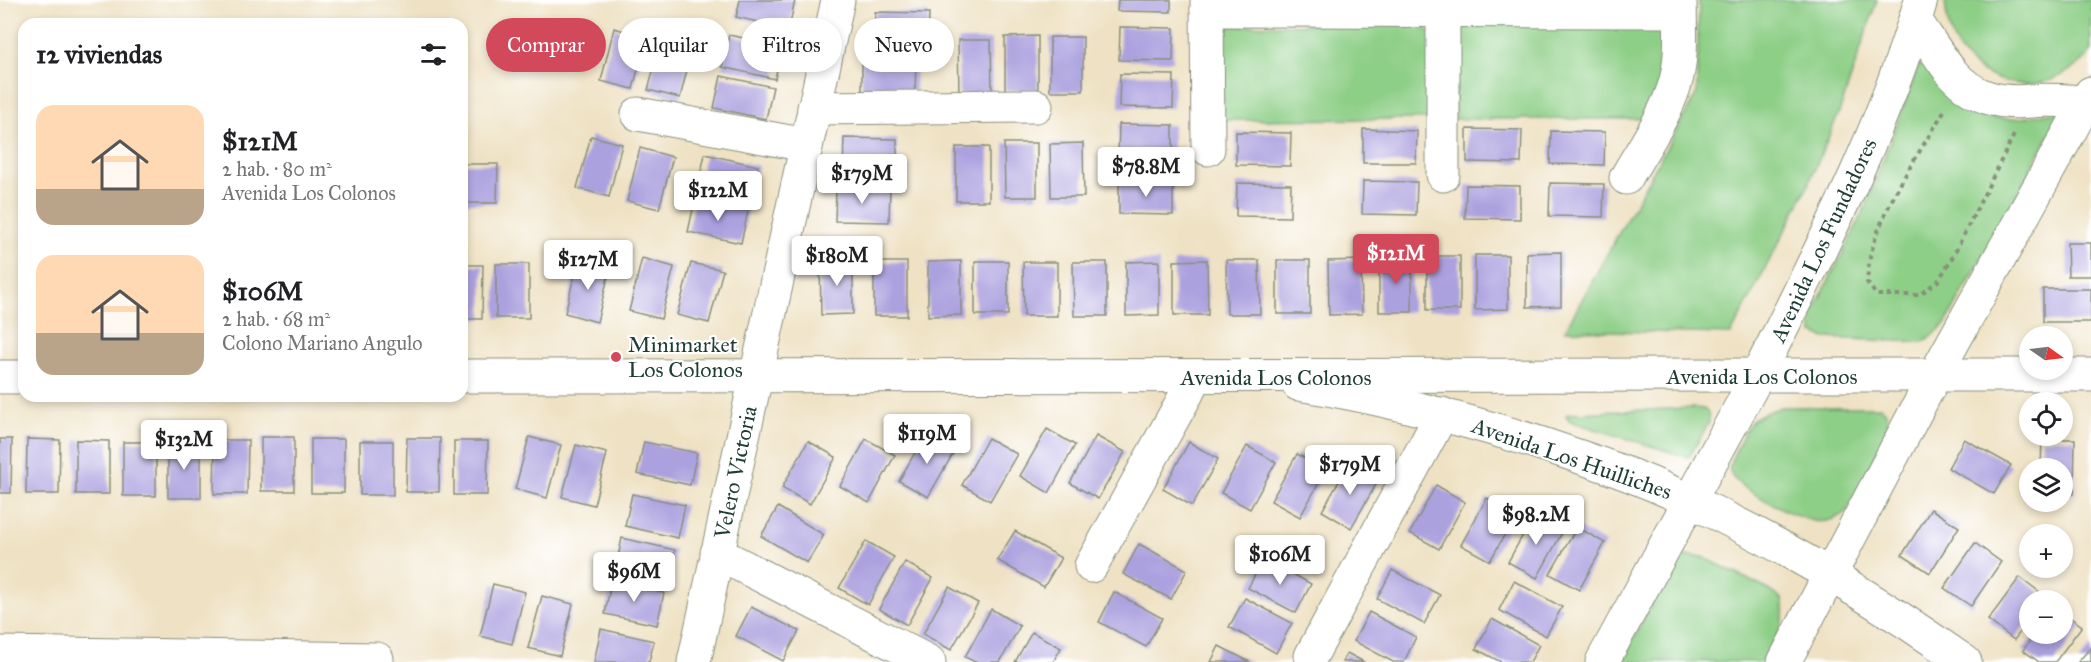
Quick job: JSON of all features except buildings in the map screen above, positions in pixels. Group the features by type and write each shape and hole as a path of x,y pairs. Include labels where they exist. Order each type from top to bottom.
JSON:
{"street":[{"name":"Velero Victoria","path":"694,662 838,0"},
{"path":"1208,149 1208,5 1680,5 1676,82 1664,110 1626,178"},
{"path":"1443,5 1443,175"},
{"path":"1918,10 1952,73 1983,96 2019,103 2089,99"},
{"name":"Avenida Los Fundadores","path":"1602,662 1758,375 1860,167 1918,10"},
{"path":"1784,662 1935,375 2089,99"},
{"path":"814,108 1036,106"},
{"path":"638,114 806,145"},
{"name":"Avenida Los Colonos","path":"468,376 2091,375"},
{"path":"0,377 18,376"},
{"path":"1091,567 1196,377"},
{"name":"Avenida Los Huilliches","path":"1247,377 1324,388 1442,414 1595,461 1689,500 1830,575 1911,624 1965,662"},
{"path":"1311,656 1442,414"},
{"path":"717,553 929,662"},
{"path":"0,653 377,659"}],"path":[{"path":"1962,82 1902,181 1873,245 1867,282 1876,295 1919,295 1938,281 1951,260 2031,101"}],"green space":[{"path":"1699,0 1877,0 1840,110 1806,190 1731,334 1565,330 1697,93"},
{"path":"1945,0 2091,0 2091,50 2080,63 2052,80 2036,84 2019,84 2002,80 1986,74 1960,51 1949,27"},
{"path":"1419,22 1435,37 1436,119 1222,120 1223,33 1228,26"},
{"path":"1472,23 1661,24 1667,37 1669,52 1648,119 1455,119 1454,35"},
{"path":"1922,64 1967,107 1978,113 1992,118 2010,119 2057,112 2057,121 1946,323 1922,342 1825,338 1813,333 1809,319 1868,200 1919,65"},
{"path":"1781,407 1880,407 1887,414 1889,428 1848,508 1838,517 1826,521 1806,519 1768,502 1744,487 1731,474 1732,459 1750,423 1759,416"},
{"path":"1704,409 1708,413 1709,422 1690,456 1687,457 1575,423 1566,415 1572,413"},
{"path":"1682,556 1703,557 1769,590 1782,599 1782,625 1763,662 1621,662 1672,567"}],"place":[{"name":"Minimarket Los Colonos","path":"616,357"}]}
